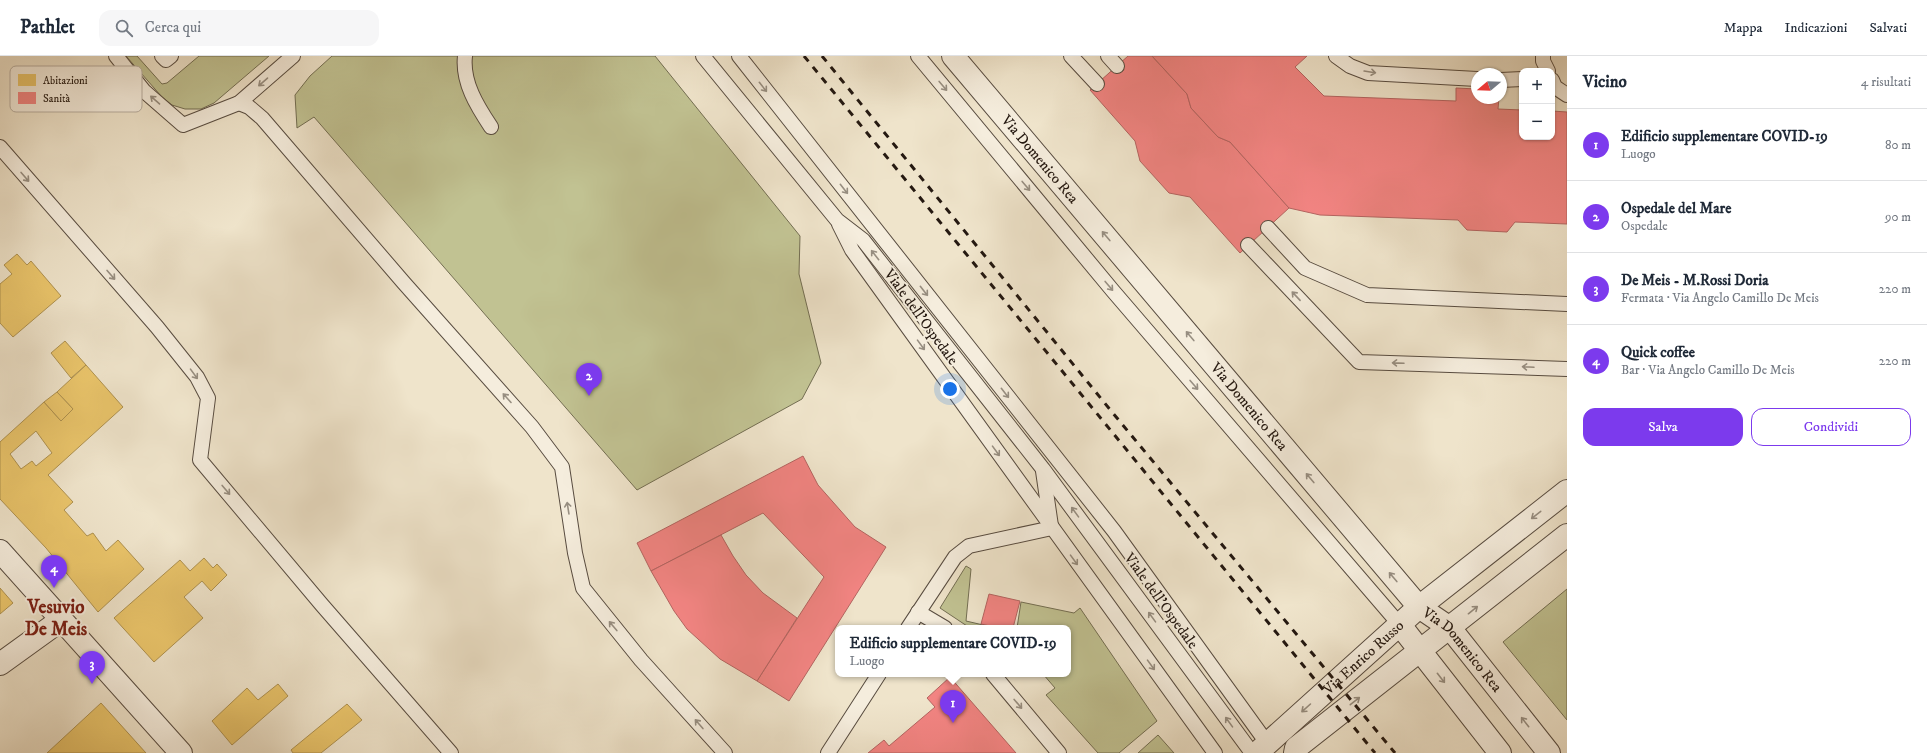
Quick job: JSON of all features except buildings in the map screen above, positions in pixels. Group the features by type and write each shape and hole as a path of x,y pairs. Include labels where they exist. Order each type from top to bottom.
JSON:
{"street":[{"name":"Via Domenico Rea","path":"953,56 1419,607 1450,628 1549,753"},
{"name":"Via Enrico Russo","path":"1259,750 1419,607 1567,491"},
{"name":"Via Enrico Russo","path":"1294,753 1296,748 1567,535"},
{"path":"0,551 181,753"},
{"path":"0,664 61,620"},
{"name":"Via Domenico Rea","path":"1400,625 1500,753"}],"lane":[{"path":"116,56 124,66"},
{"path":"162,56 166,60 171,56"},
{"path":"142,88 183,125 239,103 293,56"},
{"path":"465,56 464,66 473,99 490,127"},
{"name":"Viale dell'Ospedale","path":"703,56 837,220 852,250 1215,753"},
{"path":"739,56 1114,530 1259,750"},
{"name":"Via Domenico Rea","path":"918,56 1113,291 1400,625"},
{"path":"1071,56 1097,84"},
{"path":"1336,56 1350,66 1368,73 1471,79"},
{"path":"1507,80 1519,79"},
{"path":"1555,87 1567,95"},
{"path":"239,103 249,107 262,118 398,277 532,427 562,467 575,553 583,588 641,660 725,753"},
{"path":"0,147 157,327 197,377 208,398 200,460 282,555 322,605 451,753"},
{"name":"Viale dell'Ospedale","path":"837,220 863,240 1043,469 1259,750"},
{"path":"1268,228 1306,268 1367,295 1567,304"},
{"path":"1248,245 1358,362 1567,369"},
{"name":"Viale dell'Ospedale","path":"1043,469 1052,528"},
{"path":"910,625 954,557 969,546 1052,528"},
{"path":"918,612 940,625"},
{"path":"828,753 877,677"},
{"path":"996,677 1059,753"}],"green space":[{"path":"126,56 137,56 162,84 167,83 199,56 269,56 214,103 201,109 185,109 172,105 162,97 142,74 142,66 135,66"},
{"path":"332,56 655,56 800,236 799,274 821,363 802,399 637,490 314,117 297,128 295,95 310,76"},
{"path":"966,566 971,569 966,621 983,625 966,625 940,608"},
{"path":"1567,589 1567,720 1503,642"},
{"path":"1021,602 1074,613 1080,608 1157,721 1119,753 1098,753 1046,695 1055,688 1046,677 1071,677 1071,625 1017,625"},
{"path":"1158,735 1174,753 1138,753"}],"railway":[{"path":"804,56 1375,753"},
{"path":"822,56 1112,412 1395,753"}],"place":[{"name":"Ospedale del Mare","path":"589,396"},
{"name":"Quick coffee","path":"54,588"},
{"name":"De Meis - M.Rossi Doria","path":"92,684"},
{"name":"Edificio supplementare COVID-19","path":"953,723"}],"district":[{"name":"Vesuvio De Meis","path":"56,618"}]}
